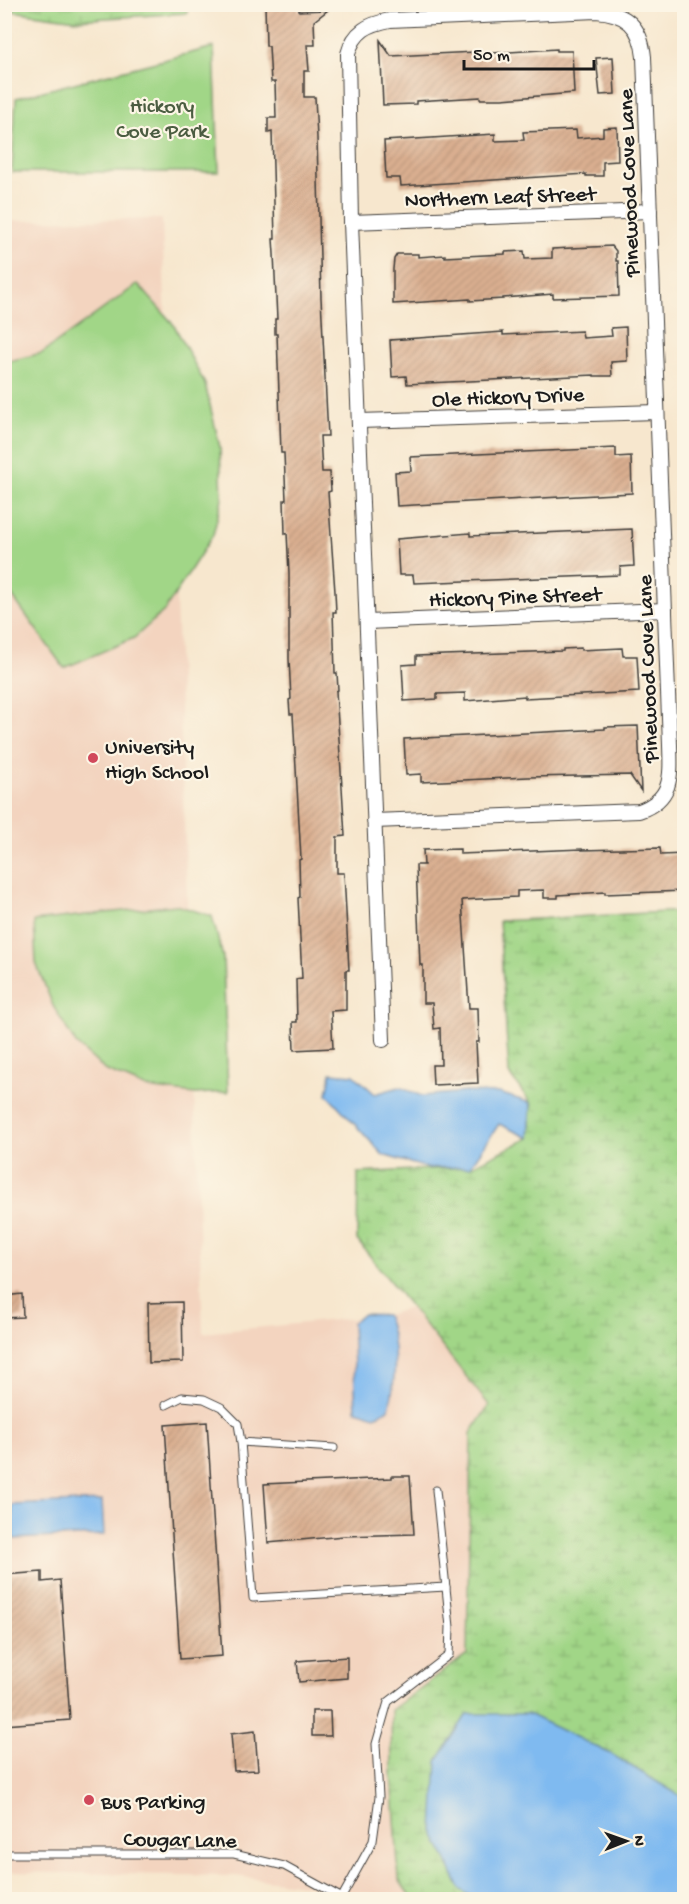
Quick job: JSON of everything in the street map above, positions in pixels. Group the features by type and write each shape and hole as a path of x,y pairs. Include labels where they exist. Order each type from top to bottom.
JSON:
{"street":[{"name":"Pinewood Cove Lane","path":"374,821 639,811 650,807 661,798 668,786 670,745 644,57 640,37 635,28 618,15 596,11 397,20 376,23 358,33 351,43 347,67 351,222 374,821 383,1040"},
{"name":"Northern Leaf Street","path":"351,222 650,211"},
{"name":"Ole Hickory Drive","path":"359,421 657,412"},
{"name":"Hickory Pine Street","path":"367,622 665,610"},
{"path":"670,745 684,744"}],"lane":[{"path":"166,1405 182,1397 204,1399 221,1407 238,1424 253,1598 446,1587"},
{"path":"241,1442 334,1448"},
{"path":"344,1898 373,1841 379,1797 376,1744 388,1702 449,1655 450,1627 436,1490"},
{"name":"Cougar Lane","path":"4,1854 234,1854 284,1866 344,1898"}],"shaded area":[{"name":"University High School","path":"162,219 203,1333 386,1315 451,1296 490,1405 471,1434 467,1654 391,1710 399,1879 410,1899 236,1876 5,1872 5,221"}],"green space":[{"path":"5,4 186,4 187,13 76,20 5,10"},
{"name":"Hickory Cove Park","path":"214,47 219,172 12,172 16,98"},
{"path":"138,284 174,325 205,384 220,447 222,499 213,535 165,610 134,638 64,668 5,586 5,362 42,353"},
{"path":"176,905 212,916 223,957 228,1092 195,1094 147,1088 105,1070 76,1044 53,1006 36,963 34,921"},
{"path":"684,911 684,1899 412,1899 399,1880 392,1774 391,1710 467,1654 471,1433 489,1405 357,1240 358,1173 470,1167 529,1138 531,1103 509,1074 499,921"}],"water":[{"path":"331,1073 354,1075 375,1094 399,1087 422,1096 465,1092 499,1093 531,1103 529,1138 499,1124 470,1167 427,1168 383,1155 327,1094"},
{"path":"363,1314 386,1315 393,1337 394,1374 389,1409 375,1416 356,1410 352,1323"},
{"path":"102,1501 104,1535 13,1539 12,1505"},
{"path":"467,1714 528,1714 611,1754 684,1798 684,1899 476,1900 460,1889 433,1831 437,1761"}],"building":[{"path":"265,4 298,4 299,11 328,10 314,21 315,45 307,45 309,71 304,71 304,97 315,97 328,436 320,436 322,472 330,472 331,491 328,492 336,612 333,612 335,673 337,673 338,690 336,691 345,836 337,837 337,873 344,873 349,970 346,970 346,1010 331,1011 333,1048 294,1050 293,1022 297,1022 296,979 302,978 298,898 300,897 299,860 301,859 293,714 290,714 289,700 291,699 289,573 287,533 285,534 284,453 281,453 277,334 275,334 275,319 277,319 273,239 275,239 272,132 268,133 268,118 276,118 275,82 271,82 269,46 266,46"},
{"path":"380,40 391,56 557,49 557,51 572,51 574,93 502,99 480,99 480,97 416,101 416,104 383,105"},
{"path":"613,57 615,94 600,95 596,58"},
{"path":"617,127 618,161 603,162 603,176 586,176 586,174 401,186 400,178 386,178 384,141 495,134 495,141 524,140 523,132 576,130 577,138 603,136 603,128"},
{"path":"612,246 616,251 616,261 618,261 619,296 553,298 553,294 503,299 393,304 393,269 397,254 418,254 418,257 445,255 445,257 524,251 525,259 552,258 552,249"},
{"path":"626,327 627,361 611,362 612,376 407,384 406,376 392,377 390,340 503,332 503,335 582,331 583,338 612,336 611,328"},
{"path":"616,448 616,457 631,456 632,493 397,506 395,472 411,471 410,457"},
{"path":"632,529 634,566 620,567 620,575 414,583 413,575 399,575 397,539 470,533 470,536"},
{"path":"581,648 581,650 622,648 623,656 637,656 639,692 525,698 525,696 465,701 465,693 437,694 437,699 404,701 402,665 416,664 416,656 563,651 563,649"},
{"path":"638,726 641,791 630,775 421,782 421,774 406,775 404,739"},
{"path":"660,848 661,855 684,854 684,891 605,894 605,892 544,898 544,890 517,891 517,897 462,900 469,1008 478,1008 479,1042 476,1042 478,1083 433,1085 432,1065 441,1065 440,1028 434,1029 432,1003 423,1003 423,965 420,965 416,865 424,865 423,850 460,849 460,854"},
{"path":"22,1294 23,1317 4,1318 4,1296"},
{"path":"182,1302 183,1362 149,1363 148,1303"},
{"path":"207,1422 222,1656 180,1659 165,1425"},
{"path":"392,1476 410,1476 414,1534 344,1536 268,1543 264,1484 392,1478"},
{"path":"42,1572 42,1582 60,1580 70,1720 4,1725 4,1663 6,1663 4,1575"},
{"path":"347,1657 347,1678 299,1682 297,1661"},
{"path":"312,1711 330,1711 331,1736 312,1736"},
{"path":"255,1731 258,1770 234,1771 231,1734"}],"place":[{"name":"University High School","path":"93,758"},
{"name":"Bus Parking","path":"89,1800"}]}
